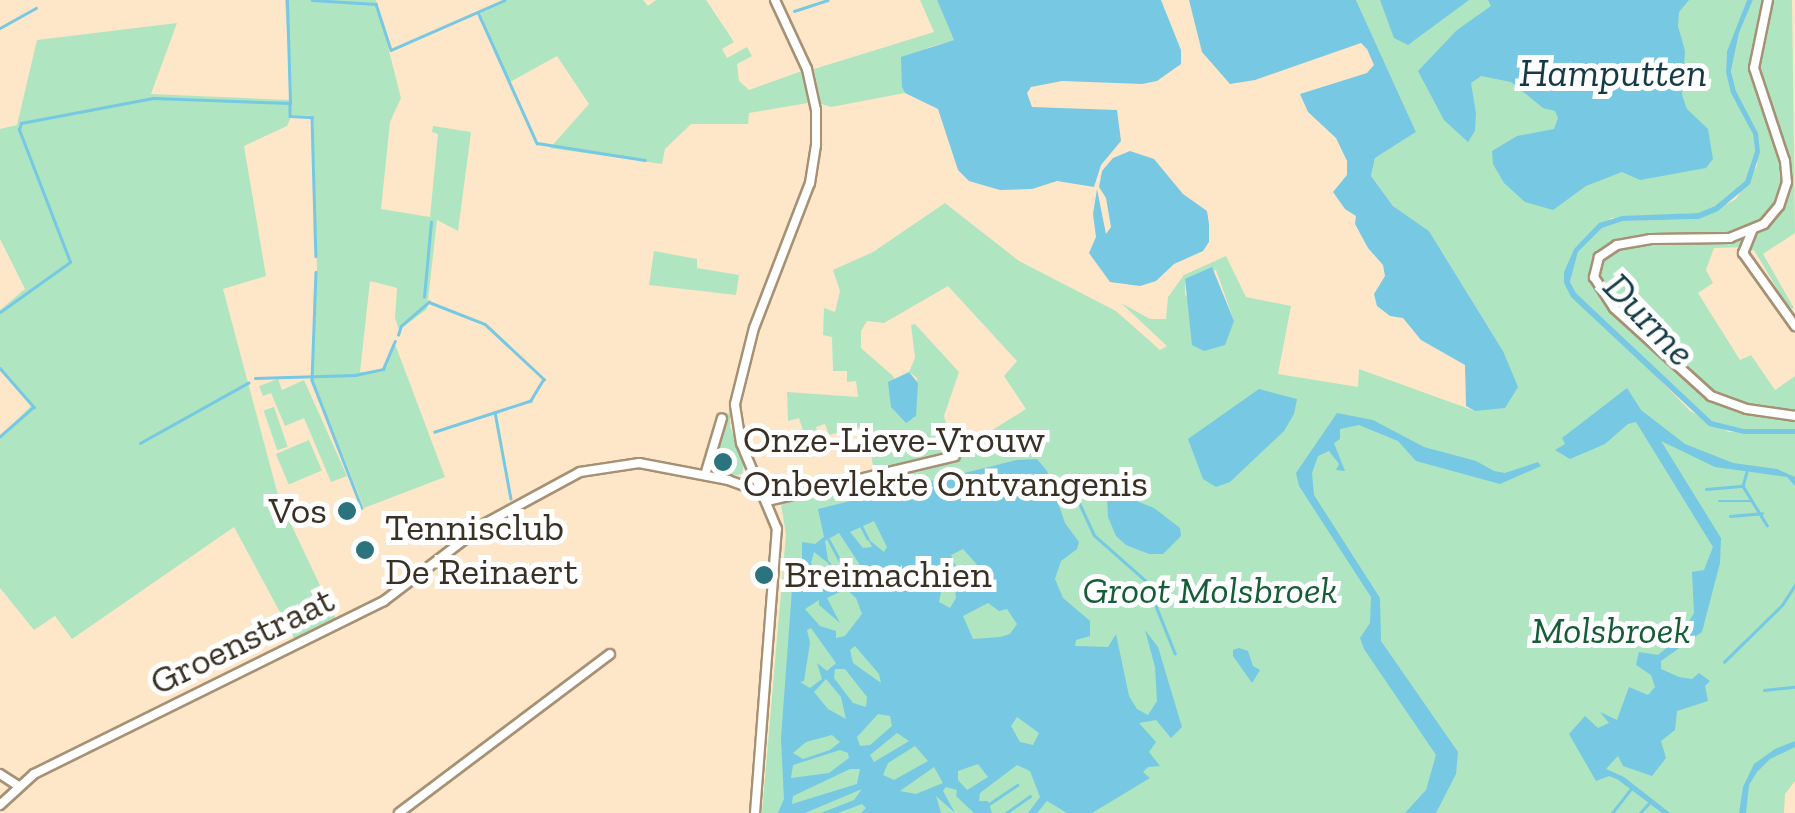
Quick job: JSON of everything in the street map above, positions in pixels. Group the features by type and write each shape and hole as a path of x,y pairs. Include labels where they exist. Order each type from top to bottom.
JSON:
{"street":[{"path":"756,813 777,545 766,497 736,425 737,387 754,328 810,183 816,144 814,94 776,0"},
{"path":"1768,0 1754,68 1785,161 1787,182 1779,206 1752,231 1743,247 1795,326"},
{"path":"1752,231 1722,240 1628,241 1606,249 1594,266 1594,277 1597,288 1614,308 1711,396 1748,409 1795,416"},
{"path":"705,475 722,418"},
{"path":"766,497 955,456"},
{"name":"Groenstraat","path":"0,804 17,785 208,685 384,601 486,524 547,486 580,472 618,464 705,475 728,480 766,497"},
{"name":"Groenstraat","path":"728,480 755,472"},
{"path":"399,813 610,654"},
{"path":"0,774 17,785"}],"green space":[{"path":"285,0 376,0 401,98 390,122 381,209 430,217 438,134 432,132 433,126 471,132 458,231 437,220 427,309 399,330 395,318 397,288 370,281 360,372 383,371 395,344 445,477 364,508 311,375 317,270 313,116 292,115 287,126 244,146 266,276 223,289 279,499 337,621 295,640 234,527 72,639 55,616 34,630 0,588 0,437 32,405 0,369 0,310 25,289 0,239 0,129 17,125 37,40 177,23 151,94 291,100"},
{"path":"508,0 643,0 648,6 656,0 706,0 734,42 722,49 727,58 747,47 752,56 737,64 739,81 749,90 802,71 808,103 749,113 748,124 691,124 665,149 662,164 550,148 589,104 557,56 510,82 480,13"},
{"path":"920,0 937,0 954,40 927,48 902,87 905,93 831,107 821,104 814,69 934,32"},
{"name":"Groot Molsbroek","path":"1356,0 1747,0 1727,51 1726,71 1753,134 1755,151 1745,181 1715,206 1698,213 1611,218 1574,249 1564,272 1571,297 1610,328 1690,411 1729,432 1795,434 1795,781 1785,794 1784,813 762,813 786,534 779,493 874,470 865,426 829,435 825,424 816,427 818,434 805,437 799,418 788,421 787,392 858,397 856,381 847,382 847,371 833,371 832,337 823,335 824,308 835,312 840,291 833,270 873,252 945,203 1019,261 1116,311 1160,350 1167,346 1121,303 1150,319 1166,319 1168,297 1184,275 1226,256 1246,297 1291,306 1278,374 1358,387 1359,369 1475,411 1503,351 1429,231 1393,206 1371,176 1375,158 1416,132","holes":["1216,270 1234,321 1185,295 1185,280","948,286 1017,361 1004,376 1026,409 973,442 958,446 951,443 944,416 959,372 915,324 911,325 915,358 909,372 917,378 914,420 893,376 861,348 861,331 867,321 884,323"]},
{"path":"1753,0 1792,0 1795,233 1763,254 1794,308 1789,309 1754,250 1746,252 1745,247 1714,248 1706,270 1713,283 1698,293 1740,360 1751,355 1775,390 1795,376 1795,429 1744,429 1712,421 1576,293 1570,282 1578,252 1602,228 1623,221 1699,219 1736,199 1757,166 1758,133 1736,91 1731,71 1739,33"},
{"path":"654,251 697,259 697,268 739,275 736,295 649,285"},
{"path":"278,379 282,390 304,380 347,476 331,482 304,418 285,426 271,393 263,396 259,386"},
{"path":"274,407 288,447 277,450 264,411"},
{"path":"730,408 730,426 744,464 742,474 736,475 711,472"},
{"path":"309,440 322,470 289,484 276,454"}],"water":[{"path":"937,0 1161,0 1181,50 1181,64 1157,81 1142,84 1062,81 1031,87 1027,93 1032,107 1117,110 1121,141 1101,165 1094,187 1057,181 1032,189 1000,190 969,181 958,170 938,109 905,93 902,87 901,57 954,40"},
{"path":"1189,0 1356,0 1416,132 1375,158 1371,176 1393,206 1429,231 1503,351 1518,387 1505,408 1475,411 1466,406 1465,365 1421,340 1403,318 1390,316 1377,306 1374,294 1385,276 1383,265 1368,248 1355,224 1356,216 1345,209 1333,192 1347,175 1347,161 1336,138 1308,112 1300,94 1367,73 1374,65 1367,49 1361,43 1255,80 1230,84 1202,52"},
{"name":"Hamputten","path":"1380,0 1469,0 1408,45 1394,38"},
{"name":"Hamputten","path":"1488,0 1689,0 1679,12 1678,26 1685,51 1682,95 1687,109 1708,129 1713,159 1706,168 1640,180 1622,172 1586,186 1553,210 1525,202 1504,183 1493,164 1492,151 1517,136 1554,129 1558,118 1555,111 1543,108 1511,82 1481,76 1471,83 1476,113 1475,131 1468,142 1444,120 1418,71 1457,30 1491,6"},
{"path":"1747,0 1753,0 1739,33 1731,71 1736,91 1758,133 1760,152 1750,184 1718,211 1699,219 1623,221 1602,228 1578,252 1570,282 1576,293 1712,421 1744,429 1795,429 1795,434 1744,434 1709,426 1571,297 1564,283 1564,272 1574,249 1599,223 1622,216 1698,213 1715,206 1745,181 1755,151 1753,134 1731,93 1726,72 1727,51"},
{"path":"1130,151 1154,159 1183,194 1207,211 1209,224 1209,242 1203,251 1174,264 1156,281 1140,286 1110,282 1089,253 1096,237 1093,214 1097,189 1106,234 1111,227 1106,198 1099,187 1102,171 1113,158"},
{"path":"1212,267 1234,321 1225,345 1204,351 1192,345 1185,279"},
{"path":"909,372 918,383 916,416 906,423 891,407 888,382"},
{"path":"1627,388 1641,410 1685,444 1733,463 1777,469 1795,477 1795,486 1787,477 1715,467 1661,441 1721,538 1720,563 1702,632 1661,661 1661,669 1679,677 1692,679 1699,673 1710,681 1705,686 1708,701 1677,711 1675,730 1661,741 1666,758 1652,776 1623,766 1618,756 1606,769 1624,777 1670,813 1662,813 1617,779 1609,776 1596,781 1569,734 1585,716 1598,728 1609,723 1600,712 1617,720 1629,687 1648,695 1655,687 1651,675 1636,665 1639,652 1658,655 1680,637 1694,613 1692,572 1704,570 1713,547 1636,422 1605,444 1570,459 1555,450 1565,444 1562,438"},
{"path":"1259,389 1297,399 1294,414 1284,431 1230,482 1216,487 1203,479 1188,439"},
{"path":"1337,413 1373,420 1424,447 1476,461 1494,471 1505,473 1538,462 1541,466 1500,484 1416,461 1398,441 1359,425 1340,429 1340,439 1334,443 1345,471 1336,470 1339,464 1329,451 1318,456 1312,473 1314,495 1380,598 1381,641 1458,752 1456,774 1436,813 1405,813 1426,790 1436,755 1364,649 1360,638 1370,623 1371,597 1299,486 1296,473"},
{"path":"1037,459 1047,471 1065,523 1079,542 1077,549 1061,561 1055,579 1063,598 1090,621 1090,636 1076,640 1075,646 1108,647 1116,634 1129,696 1137,709 1148,715 1157,701 1155,667 1145,630 1158,647 1182,727 1171,738 1156,720 1139,723 1156,742 1149,752 1160,766 1148,767 1143,772 1150,778 1092,813 1067,813 1047,801 1037,813 1028,813 1040,797 1030,771 1017,765 980,793 979,801 988,801 992,813 974,813 956,796 957,790 946,787 943,791 955,813 936,796 941,813 861,813 866,808 862,804 838,813 821,813 854,800 862,789 805,813 778,813 784,799 781,738 793,576 802,559 802,542 815,544 824,537 818,509 1017,460","holes":["874,521 887,547 884,552 868,539 872,547 863,548 850,532","839,533 860,565 853,576 840,575 828,560 825,541","963,549 980,568 983,581 968,582 951,555","814,552 828,563 840,581 830,585 811,563","930,565 954,581 956,598 950,608 939,602 941,592 932,592 919,578","846,589 856,598 862,614 845,636 836,638 836,631 820,626 805,609 819,600 819,605 840,623 827,598","988,603 999,611 1007,609 1017,624 1010,634 973,639 963,616","811,628 836,663 827,671 817,663 822,679 810,688 800,682 804,681 810,643 807,630","855,646 879,674 881,683 853,663 850,650","835,669 845,669 867,697 866,707 853,703 834,678","826,679 841,697 846,719 828,709 814,692","878,714 890,716 892,726 870,745 860,746 857,737","1017,717 1039,733 1033,745 1020,742 1011,726","897,733 909,741 874,762 870,755","832,735 840,742 830,750 803,759 793,753 806,742","915,746 928,761 894,780 883,775 888,763","840,750 848,753 849,758 829,773 791,778 793,765","978,764 988,777 967,790 958,780 958,771","934,767 943,783 916,794 900,791","850,769 860,769 857,784 792,804 793,796"]},
{"path":"1124,496 1154,508 1180,528 1181,536 1163,554 1149,554 1126,545 1116,536 1108,517 1107,497"},
{"path":"1233,650 1248,651 1253,666 1260,670 1252,683 1233,656"},
{"path":"1795,741 1795,747 1770,759 1757,772 1749,785 1746,813 1739,813 1743,787 1754,764"}],"waterway":[{"path":"0,312 70,262 19,130 21,123 153,98 290,103 287,0"},
{"path":"312,0 376,4 391,50 505,0"},
{"path":"794,11 827,0"},
{"path":"0,28 36,8"},
{"path":"478,12 537,143 645,160"},
{"path":"290,103 290,116 312,117 316,256"},
{"path":"424,297 431,222"},
{"path":"316,272 312,380 362,508"},
{"path":"398,335 401,326 429,302 485,324 544,379 531,401 435,432"},
{"path":"255,378 355,375 383,369 395,341"},
{"path":"0,368 34,407 0,437"},
{"path":"140,443 248,383"},
{"path":"495,412 511,499"},
{"path":"1747,472 1743,486 1767,525"},
{"path":"1706,489 1743,486"},
{"path":"1078,500 1094,535 1146,581 1175,653"},
{"path":"1719,501 1752,501"},
{"path":"1730,516 1762,513"},
{"path":"862,527 868,539"},
{"path":"829,540 848,575"},
{"path":"1724,662 1782,605 1795,585"},
{"path":"1764,690 1795,687"},
{"path":"989,804 1017,785"},
{"path":"1612,813 1631,789"},
{"path":"1006,813 1030,796"},
{"path":"1640,813 1648,804"}],"place":[{"name":"Onze-Lieve-Vrouw Onbevlekte Ontvangenis","path":"723,462"},
{"name":"Vos","path":"347,511"},
{"name":"Tennisclub De Reinaert","path":"365,550"},
{"name":"Breimachien","path":"764,575"}],"water label":[{"name":"Durme","path":"1650,319"}],"park label":[{"name":"Molsbroek","path":"1611,631"}]}
